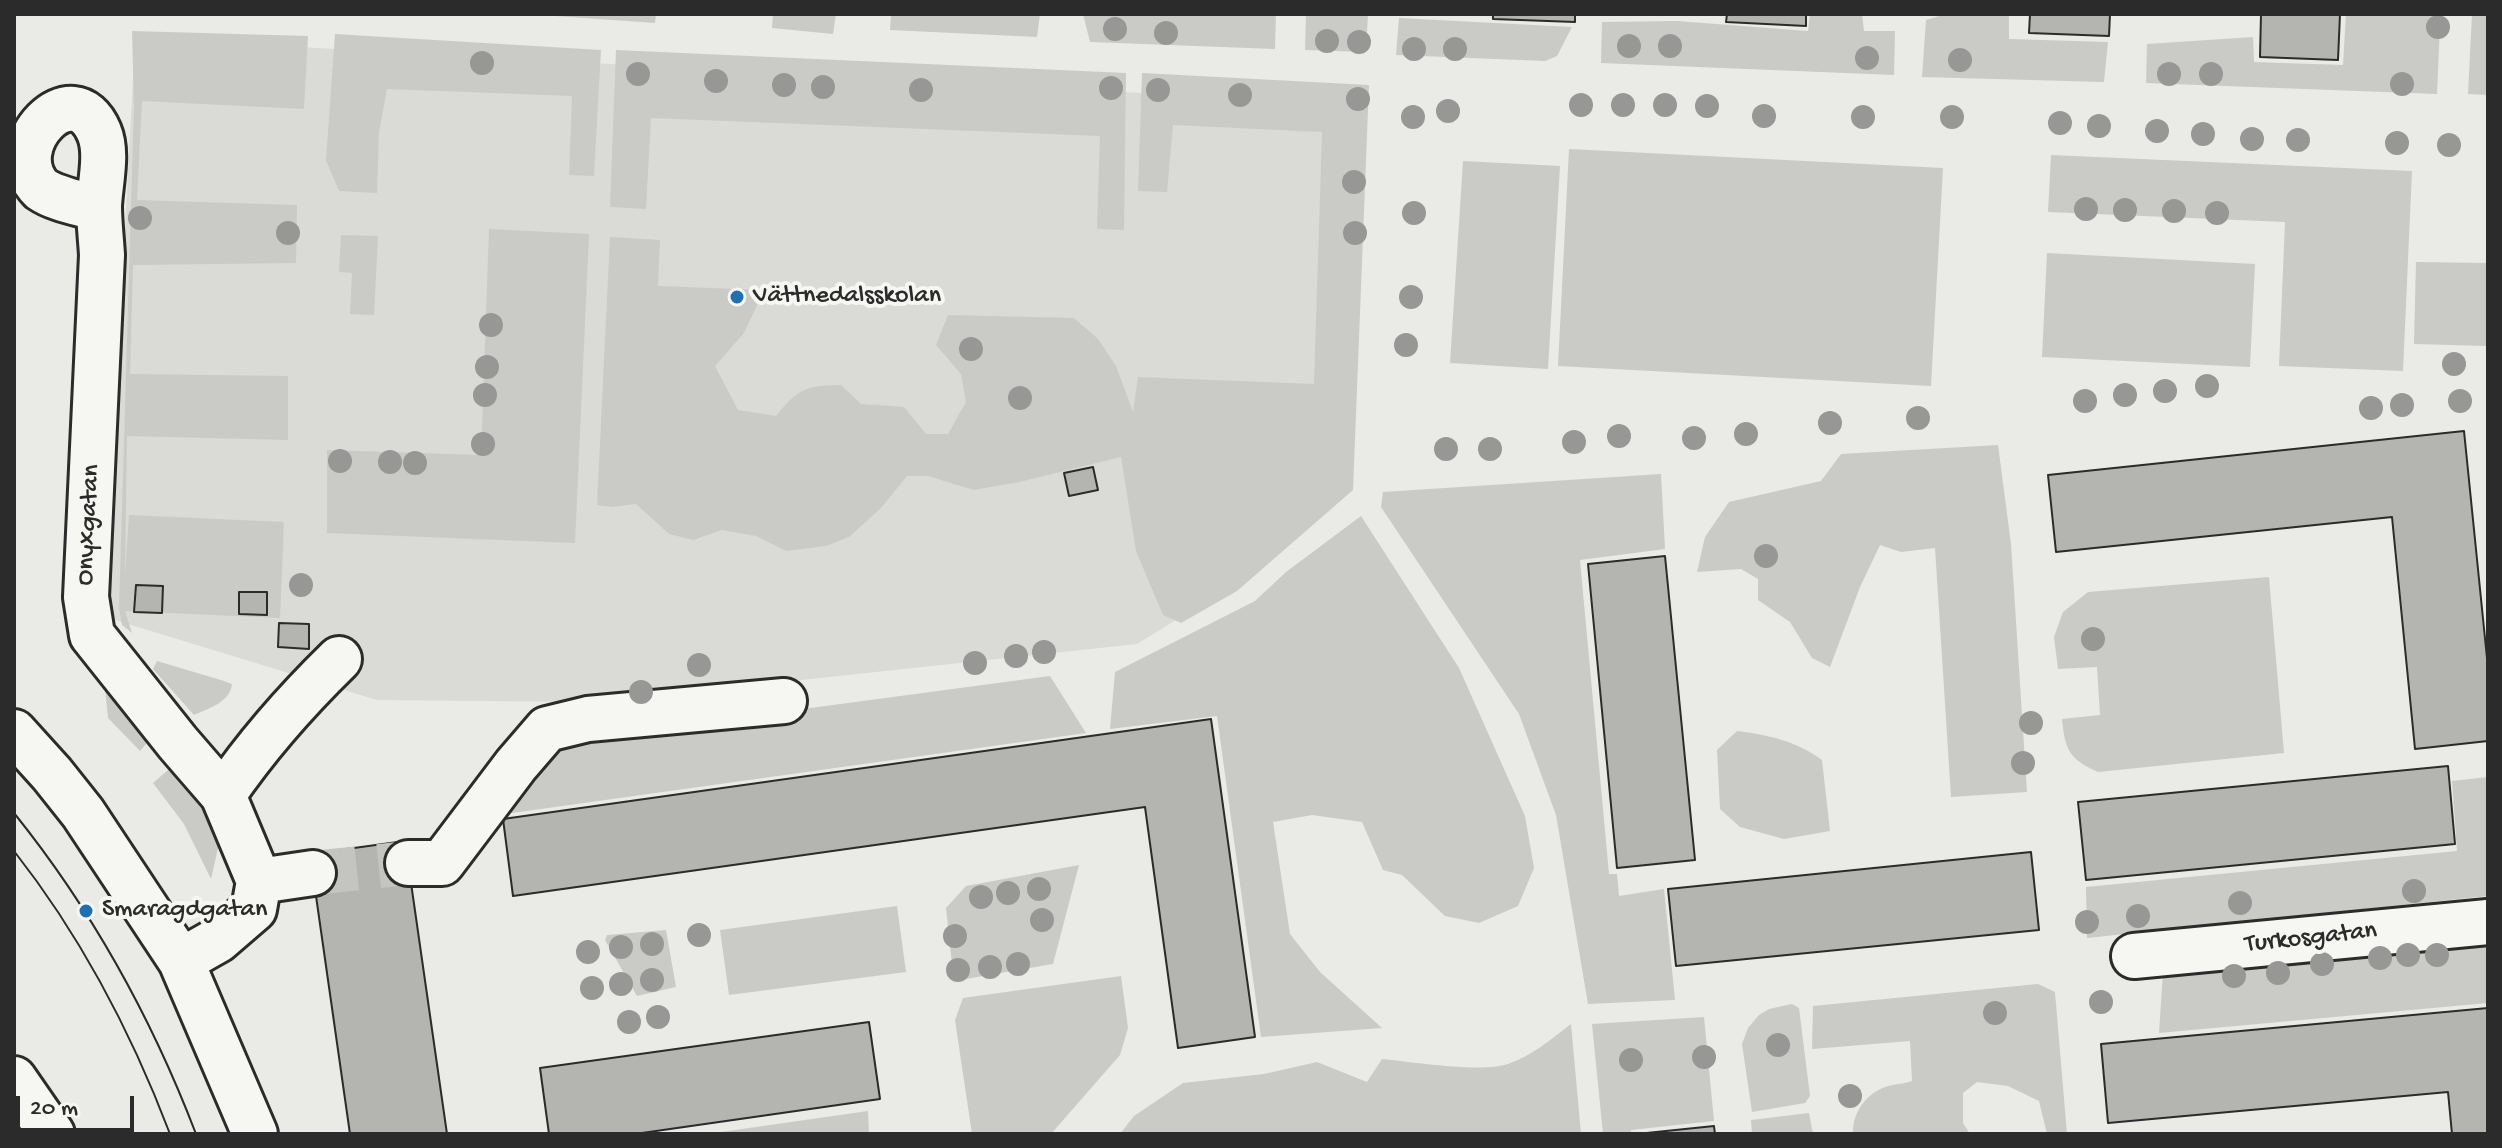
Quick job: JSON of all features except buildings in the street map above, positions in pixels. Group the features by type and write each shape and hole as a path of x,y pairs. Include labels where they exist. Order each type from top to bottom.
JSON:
{"street":[{"name":"Onyxgatan","path":"99,209 102,255 86,597 92,635 223,795 259,881"},
{"path":"223,795 250,756 302,695 339,659"},
{"path":"408,863 442,863 547,729 588,719 784,701"},
{"path":"14,732 83,813 181,961 255,1134"},
{"path":"181,961 218,940 254,909 259,881 313,873"},
{"name":"Turkosgatan","path":"2134,956 2488,922"},
{"path":"14,1079 52,1134"}],"shaded area":[{"path":"527,14 656,14 655,23"},
{"path":"773,14 836,14 833,34 772,28"},
{"path":"891,14 1040,14 1037,37 890,30"},
{"path":"1083,14 1276,14 1275,49 1090,42"},
{"path":"1306,14 1368,14 1366,52 1305,50"},
{"path":"1810,14 1862,14 1864,31 1895,31 1894,75 1601,63 1602,22 1677,21 1808,31"},
{"path":"1946,14 2009,14 2009,39 2108,42 2104,82 1922,77 1926,20"},
{"path":"2346,14 2433,14 2440,25 2437,94 2146,83 2147,44 2253,37 2254,62 2343,65"},
{"path":"2472,14 2488,14 2488,95 2468,94"},
{"path":"1399,18 1572,27 1557,56 1545,61 1396,55"},
{"path":"132,31 308,36 304,109 142,101 137,200 297,205 296,263 133,265 130,374 288,376 288,440 127,436 125,575 129,515 284,522 280,618 125,611 132,633 122,625 119,608 134,106"},
{"path":"335,34 601,50 594,176 569,175 572,96 387,89 379,132 377,193 339,191 326,160"},
{"name":"Vättnedalsskolan","path":"135,38 1358,105 1346,489 1236,583 1137,644 596,702 377,700 105,617"},
{"path":"616,50 1126,73 1124,230 1097,229 1100,136 651,118 646,209 610,207"},
{"path":"1142,73 1369,85 1353,490 1237,591 1181,623 1163,615 1136,551 1121,457 974,490 928,476 907,476 881,508 849,537 826,546 786,551 756,536 722,530 693,540 669,534 636,504 597,505 610,237 660,240 658,286 764,290 744,333 715,366 738,410 776,416 804,390 841,385 861,404 904,407 926,434 948,434 966,402 961,374 936,345 948,315 1074,318 1098,339 1116,366 1133,412 1138,377 1314,384 1322,132 1173,125 1167,192 1138,191"},
{"path":"1569,149 1943,168 1931,386 1558,366"},
{"path":"2051,155 2412,171 2403,371 2279,366 2285,222 2048,212"},
{"path":"1463,161 1560,166 1548,369 1450,363"},
{"path":"489,229 589,234 575,543 327,533 327,450 481,455"},
{"path":"341,235 378,236 374,315 350,314 352,273 339,272"},
{"path":"2047,253 2255,264 2250,367 2042,357"},
{"path":"2416,262 2488,263 2488,346 2414,344"},
{"path":"1998,445 2011,544 2027,792 1951,797 1935,548 1901,552 1880,545 1860,587 1830,667 1812,658 1790,622 1758,600 1758,579 1741,569 1697,572 1705,537 1729,502 1821,481 1841,454"},
{"path":"1661,474 1665,549 1580,560 1609,874 1617,874 1619,896 1664,889 1675,1000 1588,1004 1556,815 1519,714 1381,507 1383,492"},
{"path":"1361,516 1459,668 1525,816 1534,868 1518,906 1479,923 1445,916 1402,875 1383,870 1362,822 1312,815 1273,822 1290,934 1320,972 1382,1028 1261,1037 1217,716 1110,729 1115,672 1255,601 1286,572"},
{"path":"2269,577 2284,753 2098,772 2075,758 2067,746 2062,719 2100,715 2097,667 2058,669 2054,637 2063,612 2088,592"},
{"path":"157,661 232,684 230,690 218,704 194,715 153,669"},
{"path":"1050,676 1086,733 505,814 524,770 571,740"},
{"path":"107,685 150,739 140,751 108,718"},
{"path":"1737,731 1782,740 1822,760 1830,831 1784,839 1740,827 1720,809 1717,750"},
{"path":"173,769 202,802 221,835 211,879 184,824 153,783"},
{"path":"2488,777 2488,896 2087,938 2086,887 2457,851 2452,781"},
{"path":"1079,865 1053,964 960,980 953,974 946,908 966,886"},
{"path":"897,906 906,972 729,995 720,930"},
{"path":"666,930 676,987 637,996 605,940 607,935"},
{"path":"2488,942 2488,1003 2159,1033 2163,972"},
{"path":"1121,976 1128,1028 1120,1055 1051,1134 972,1134 955,1020 963,998"},
{"path":"2038,984 2055,992 2067,1134 2047,1134 2039,1101 2008,1086 1977,1082 1963,1093 1963,1123 1970,1134 1853,1134 1858,1112 1872,1094 1885,1087 1912,1081 1910,1041 1812,1049 1813,1006"},
{"path":"1792,1004 1799,1008 1810,1096 1805,1103 1752,1112 1742,1044 1748,1028 1759,1015 1769,1009"},
{"path":"1704,1017 1714,1121 1631,1130 1631,1134 1603,1134 1592,1024"},
{"path":"1571,1024 1581,1134 1120,1134 1134,1116 1183,1083 1264,1074 1317,1062 1367,1082 1382,1059 1446,1066 1496,1066 1525,1056"},
{"path":"868,1111 869,1134 707,1134"},
{"path":"1809,1113 1813,1134 1752,1134 1751,1120"}],"tunnel":[{"path":"313,873 408,863"}],"tram line":[{"path":"14,813 69,888 118,967 160,1049 196,1134"},
{"path":"14,851 61,917 102,986 139,1059 170,1134"}],"place":[{"name":"Vättnedalsskolan","path":"737,297"},
{"name":"Smaragdgatan","path":"86,911"}]}
